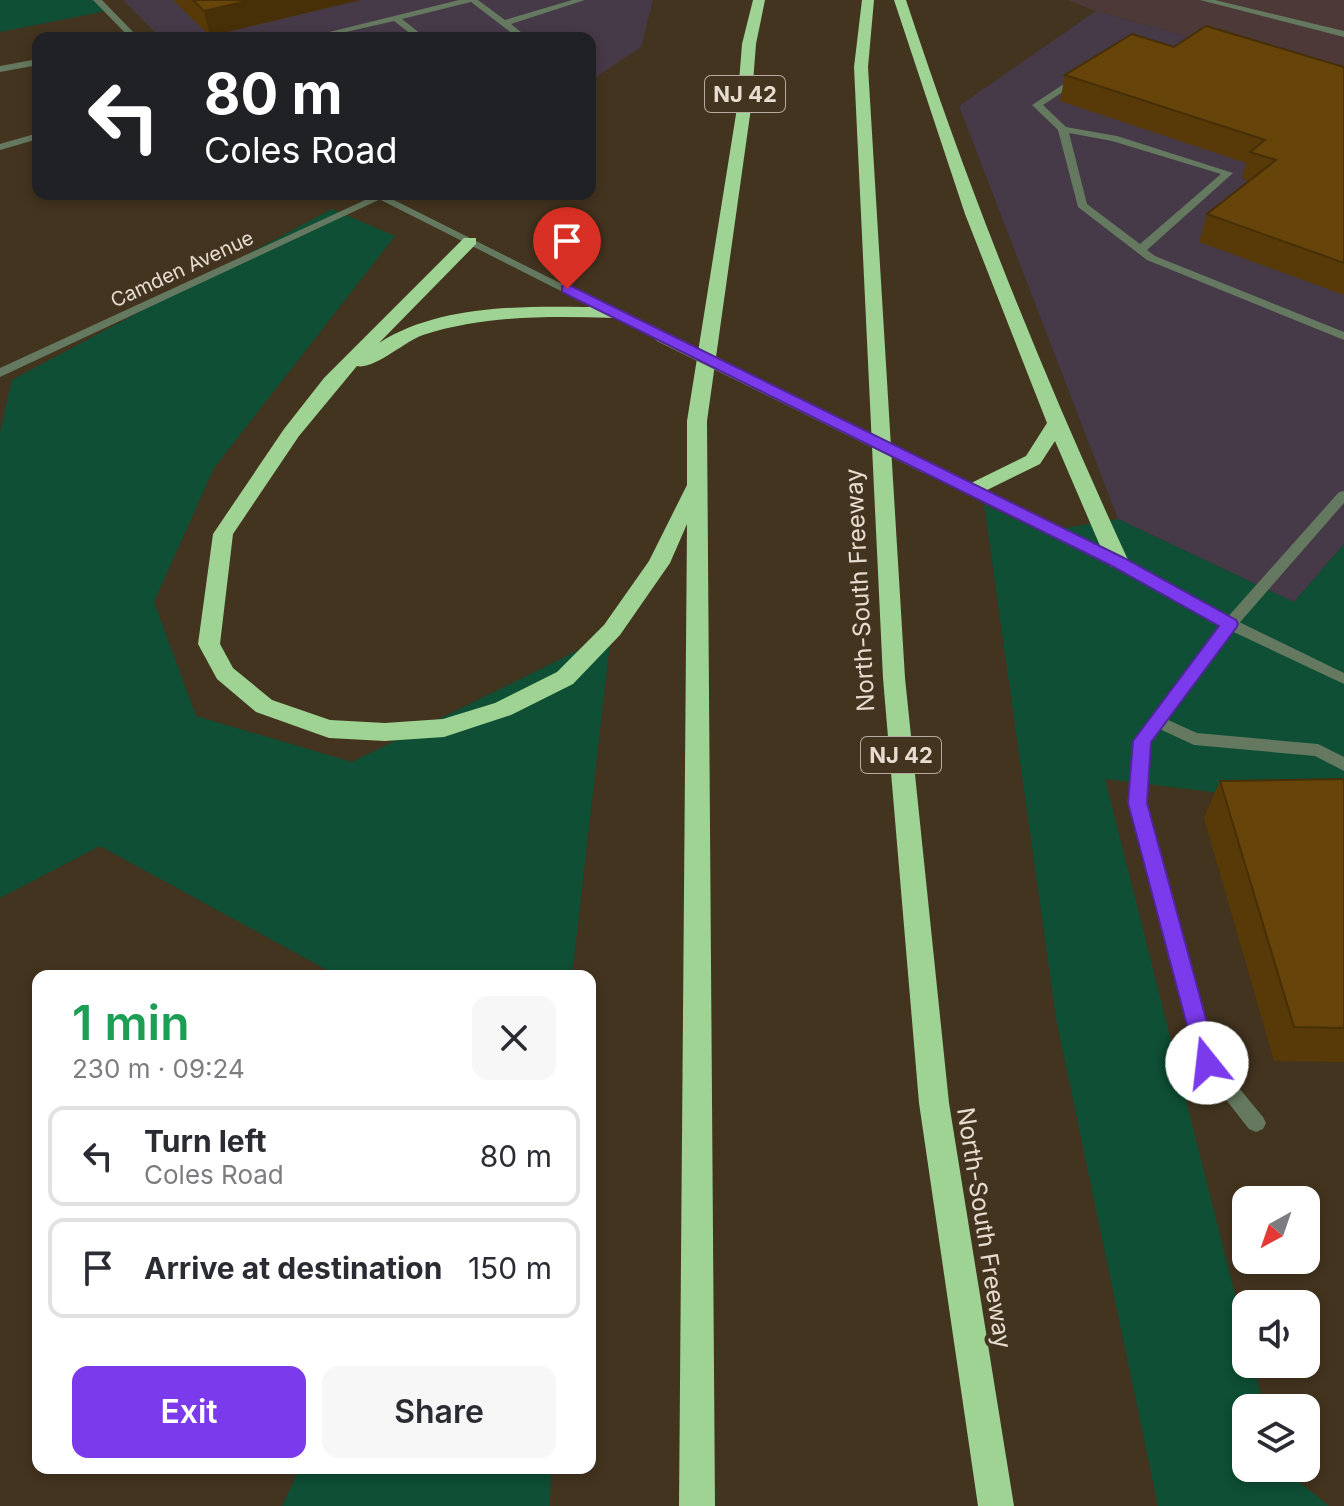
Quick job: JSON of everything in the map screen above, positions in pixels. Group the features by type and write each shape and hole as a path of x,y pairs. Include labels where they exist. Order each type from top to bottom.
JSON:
{"highway":[{"name":"NJ 42","path":"697,1506 697,421 744,108 749,44 759,0"},
{"name":"North-South Freeway","path":"868,0 861,67 894,678 934,1103 996,1506"},
{"path":"900,0 938,125 1055,425 1118,562"},
{"path":"470,241 331,382 291,433 223,534 209,644 225,673 264,706 329,729 385,732 444,728 503,709 565,678 612,630 659,563 696,481"},
{"path":"331,382 409,334 467,318 524,311 615,313"},
{"path":"972,490 1033,460 1055,425"}],"street":[{"path":"97,0 129,32"},
{"path":"341,32 472,0 516,32"},
{"path":"504,23 581,0"},
{"path":"1204,0 1344,34"},
{"path":"396,18 414,32"},
{"path":"0,69 32,63"},
{"path":"1087,72 1037,105 1063,129 1114,138 1228,173 1141,249"},
{"path":"1063,129 1082,205 1151,258 1344,336"},
{"path":"0,147 32,138"},
{"name":"Camden Avenue","path":"0,373 366,200"},
{"path":"387,200 1118,562 1230,624 1344,679"},
{"path":"1256,1123 1207,1063 1138,803 1142,741 1230,624 1344,495"},
{"path":"1157,721 1194,739 1318,750 1344,765"}],"shaded area":[{"path":"123,0 653,0 641,47 596,77 596,32 155,32"},
{"path":"1067,0 1344,0 1344,80 1096,11"},
{"path":"1096,11 1344,80 1344,544 1294,602 1118,519 959,106"}],"green space":[{"path":"0,0 95,0 106,11 0,32"},
{"path":"332,209 395,236 214,468 154,602 196,716 352,762 611,634 573,970 327,970 100,846 0,898 0,432 12,380"},
{"path":"984,504 1042,532 1118,519 1294,602 1344,544 1344,808 1105,779 1234,1290 1232,1378 1256,1378 1260,1394 1232,1394 1232,1482 1299,1482 1329,1506 1158,1506 1056,1018"},
{"path":"297,1474 551,1474 550,1506 282,1506"}],"building":[{"path":"193,0 251,0 204,11"},
{"path":"1206,26 1344,67 1344,263 1207,214 1276,160 1250,152 1265,140 1065,75 1132,34 1174,47"},
{"path":"1344,779 1344,1028 1294,1027 1220,781"}],"route":[{"path":"567,289 1118,562 1230,624 1142,741 1138,803 1207,1063"}]}
